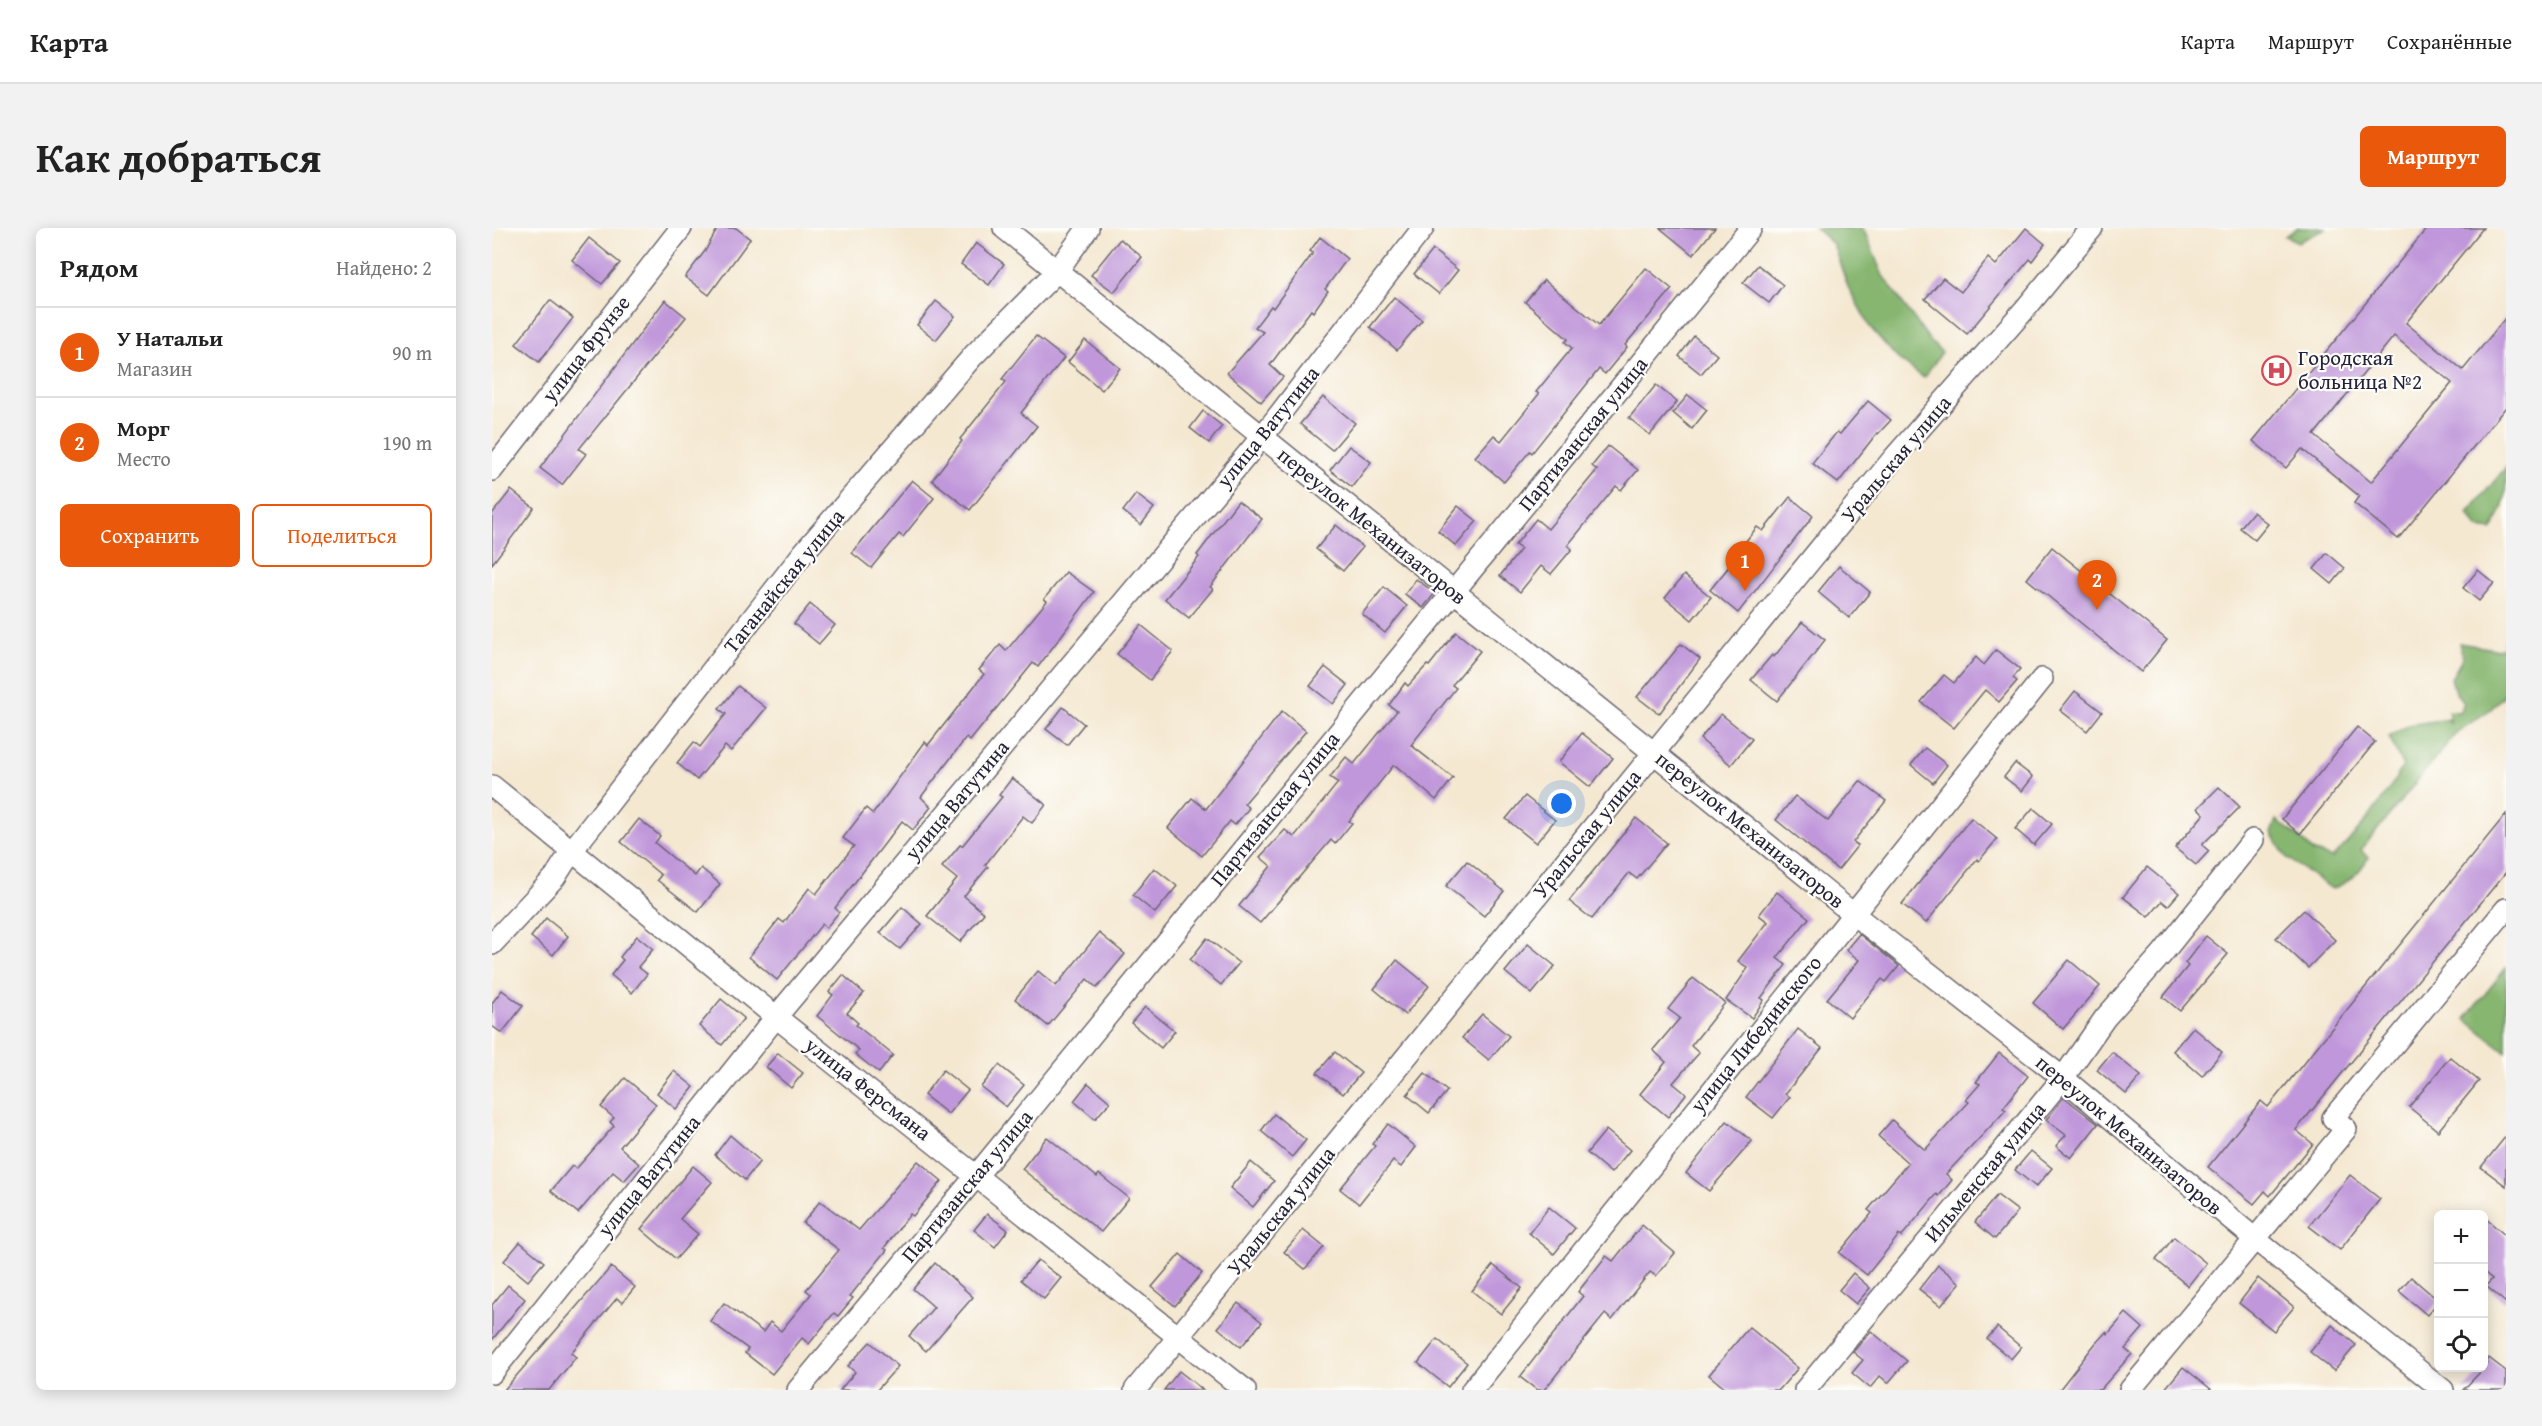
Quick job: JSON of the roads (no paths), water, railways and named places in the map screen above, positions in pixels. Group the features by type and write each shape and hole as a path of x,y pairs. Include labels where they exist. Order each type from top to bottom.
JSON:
{"street":[{"name":"улица Фрунзе","path":"492,470 681,228"},
{"name":"переулок Механизаторов","path":"1004,228 1852,912 2063,1078 2255,1239 2443,1390"},
{"name":"Таганайская улица","path":"492,944 555,877 804,552 973,356 1058,271 1088,228"},
{"name":"улица Ватутина","path":"492,1373 776,1017 1262,438 1423,228"},
{"name":"Партизанская улица","path":"798,1390 977,1175 1453,590 1496,542 1750,228"},
{"name":"Уральская улица","path":"1135,1390 1893,459 2026,308 2092,228"},
{"name":"улица Либединского","path":"1472,1390 1852,912 2042,679"},
{"name":"улица Ферсмана","path":"492,786 776,1017 1245,1390"},
{"name":"Ильменская улица","path":"1805,1390 2063,1078 2105,1018 2162,954 2253,840"},
{"path":"2130,1390 2346,1129 2333,1118 2506,909"}],"place":[{"name":"Городская больница №2","path":"2277,370"},
{"name":"У Натальи","path":"1745,591"},
{"name":"Морг","path":"2097,610"}]}
